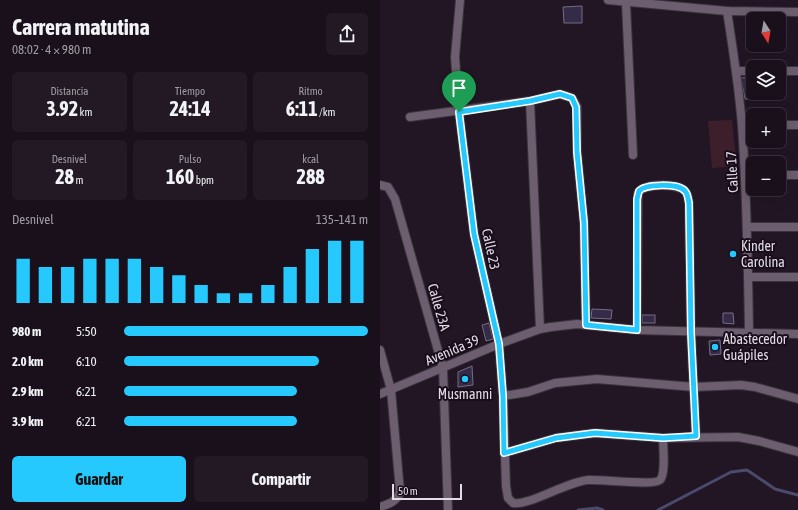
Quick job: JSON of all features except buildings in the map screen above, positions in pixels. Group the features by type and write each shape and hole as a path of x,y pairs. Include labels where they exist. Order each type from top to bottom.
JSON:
{"street":[{"name":"Calle 23","path":"460,0 455,57 459,112 474,234 499,344 503,396 506,494 510,501 517,504 553,490 586,480 647,483 659,481 663,473 663,438"},
{"path":"608,0 646,2 727,12 798,12"},
{"path":"626,2 633,155"},
{"name":"Calle 17","path":"727,12 746,156"},
{"path":"736,71 746,71"},
{"path":"786,71 798,71"},
{"path":"410,117 459,112 530,101 560,94 572,98 576,107 577,152 584,223 586,325"},
{"path":"530,101 540,329"},
{"path":"786,125 798,125"},
{"path":"786,176 798,176"},
{"name":"Calle 23A","path":"384,186 395,200 443,368 448,510"},
{"path":"637,330 637,199 640,189 651,186 678,187 685,191 689,203 691,332 696,436"},
{"name":"Calle 17","path":"748,196 747,227 749,332"},
{"path":"747,227 798,227"},
{"path":"748,277 798,277"},
{"name":"Avenida 39","path":"380,394 499,344 540,329 563,325 586,325 637,330 798,334"},
{"path":"380,350 391,390 400,491 397,499 380,507"},
{"path":"503,396 528,392 555,383 597,379 694,387 741,385 762,388 798,399"},
{"path":"504,453 556,438 595,433 663,438 696,436 744,438 798,452"}],"shaded area":[{"path":"732,120 737,166 712,168 708,121"}],"waterway":[{"path":"658,510 731,472 747,470 775,489 798,495"},
{"path":"578,510 597,508 603,510"}],"place":[{"name":"Kinder Carolina","path":"733,254"},
{"name":"Abastecedor Guápiles","path":"715,347"},
{"name":"Musmanni","path":"465,379"}],"route":[{"path":"560,94 569,95 575,101 577,152 584,223 586,325 637,330 638,193 641,188 651,186 672,186 682,188 685,191 689,203 691,332 696,436 663,438 595,433 556,438 504,453 503,396 499,344 474,234 459,112 530,101 560,94"}]}
